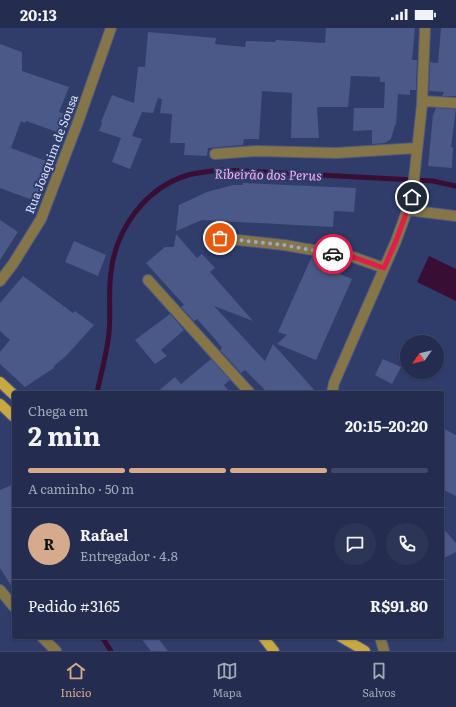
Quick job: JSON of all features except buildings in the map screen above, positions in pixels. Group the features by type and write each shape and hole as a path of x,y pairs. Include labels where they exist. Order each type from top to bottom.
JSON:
{"main road":[{"path":"0,382 12,393"},
{"path":"0,404 12,415"},
{"path":"265,639 274,651"},
{"path":"344,639 365,651"}],"street":[{"name":"Rua Joaquim de Sousa","path":"0,281 20,253 41,219 78,122 111,28"},
{"path":"332,391 334,383 396,241 412,197 422,103 425,28"},
{"path":"422,103 456,103"},
{"path":"215,154 257,151 336,153 417,149"},
{"path":"407,210 456,216"},
{"path":"220,238 284,245 353,257 384,268"},
{"path":"148,280 248,391"},
{"path":"0,590 12,605"},
{"path":"44,639 56,651"},
{"path":"381,639 384,651"}],"shaded area":[{"path":"429,256 456,269 456,301 417,282"}],"waterway":[{"name":"Ribeirão dos Perus","path":"97,391 109,333 111,272 119,241 135,212 146,200 173,181 192,174 224,170 433,181 456,186"},
{"name":"Ribeirão dos Perus","path":"103,639 111,651"}],"way so far":[{"path":"220,238 284,245 333,254"}],"route":[{"path":"333,254 353,257 384,268 396,241 412,197"}]}
